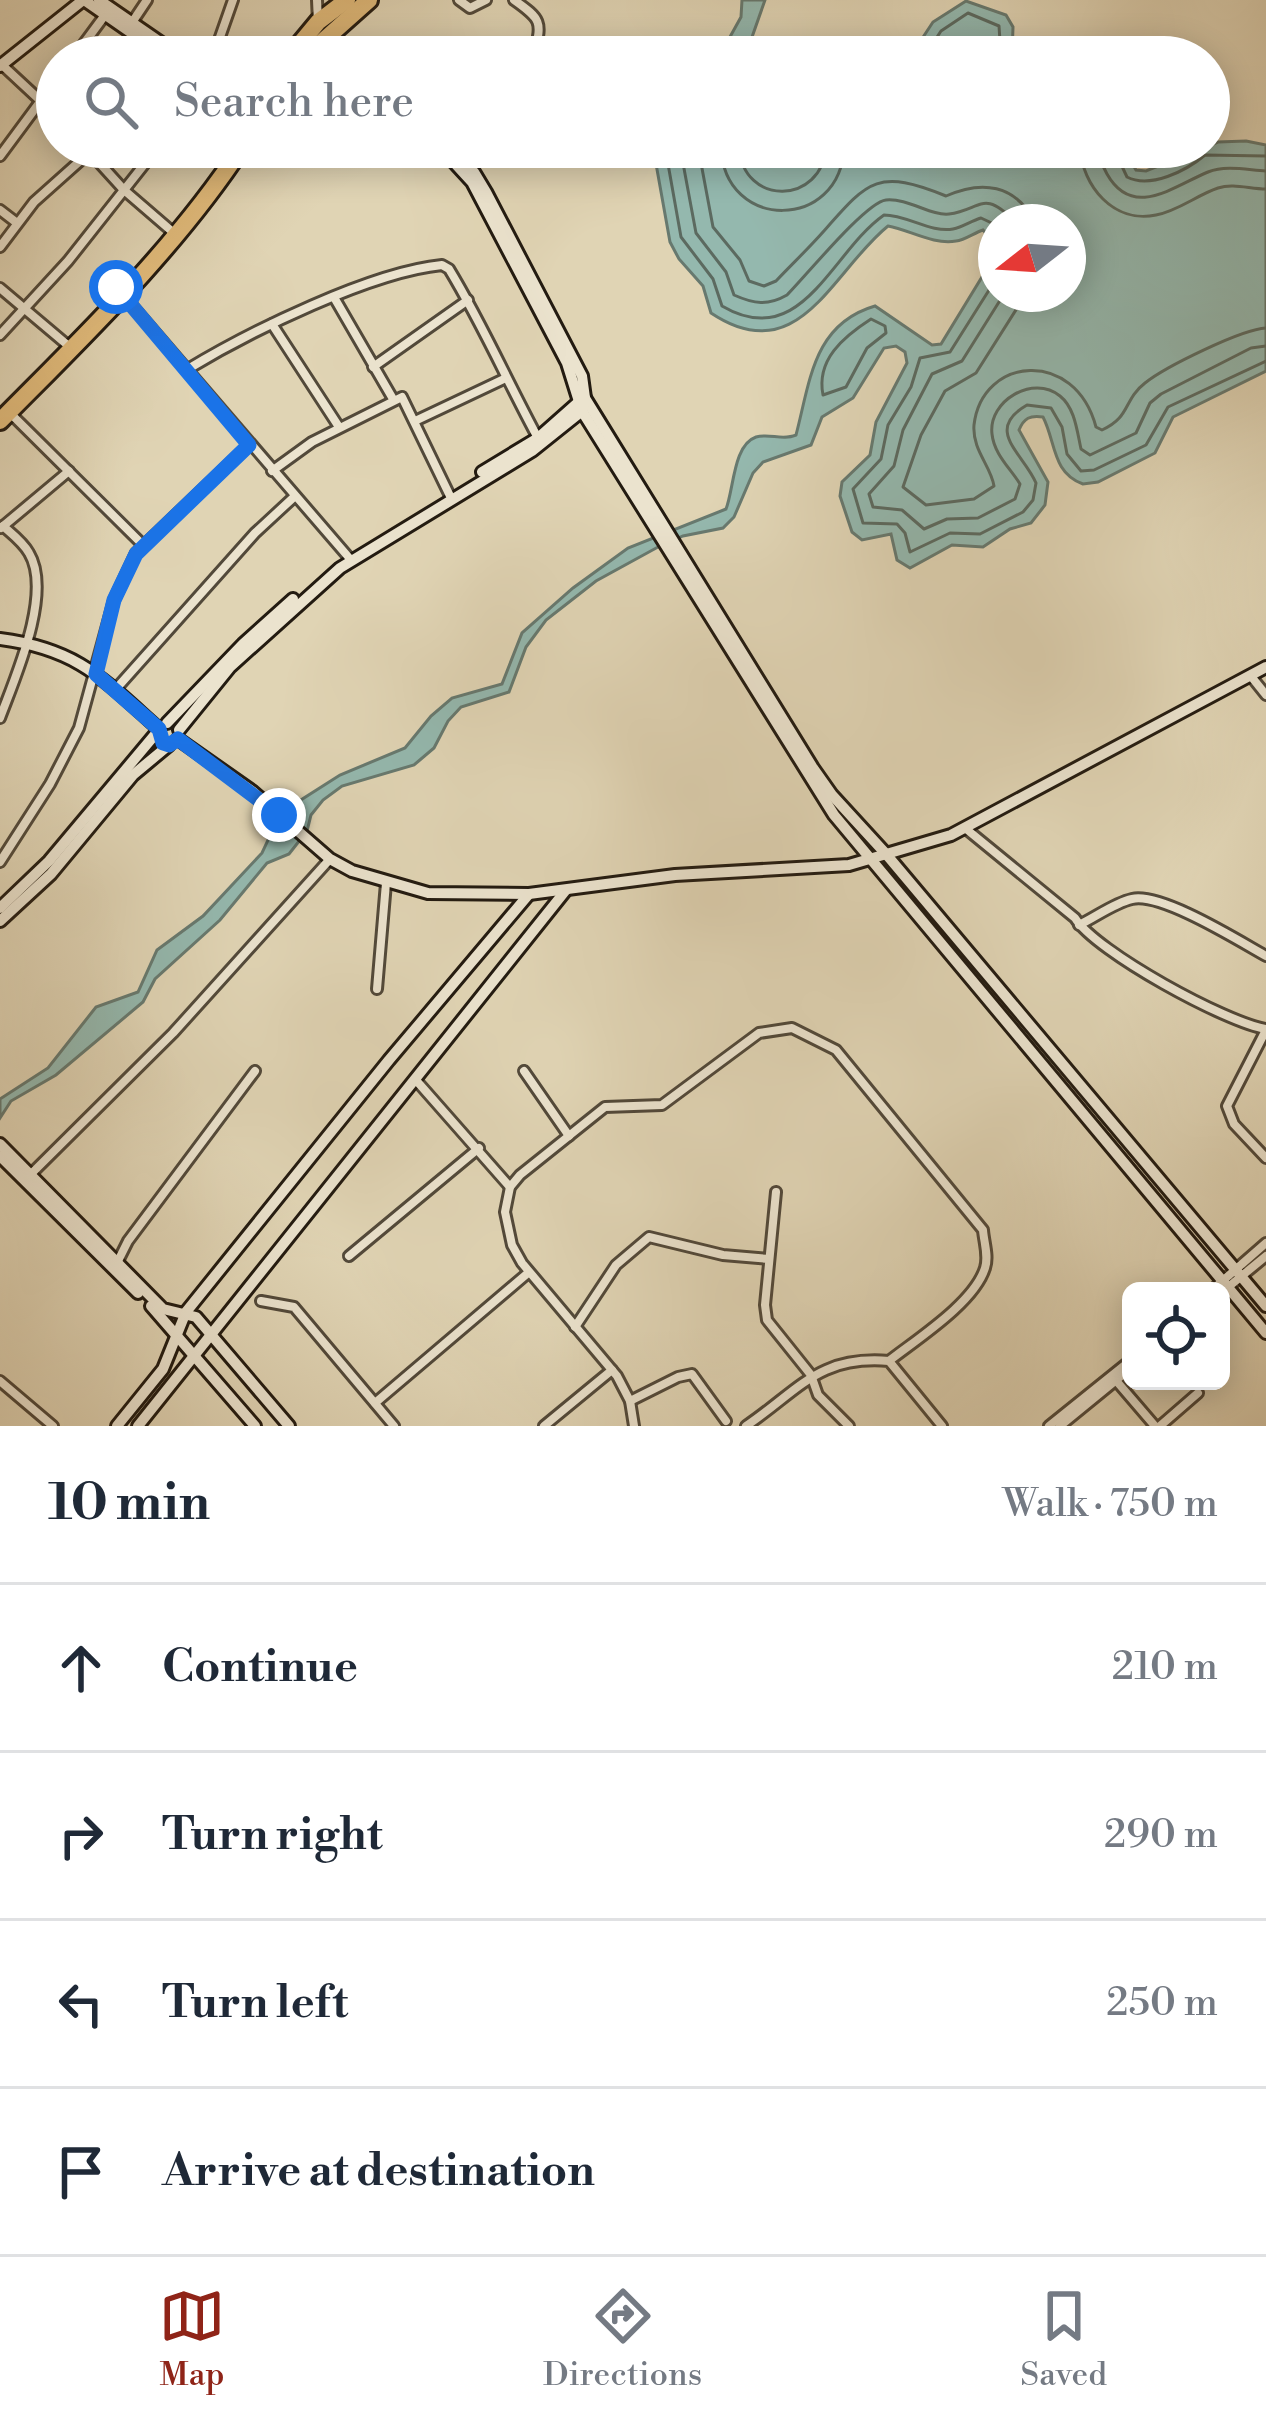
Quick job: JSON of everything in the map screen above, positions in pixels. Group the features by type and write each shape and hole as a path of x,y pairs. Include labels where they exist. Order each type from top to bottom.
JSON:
{"highway":[{"path":"306,36 347,0"},
{"path":"329,36 369,0"},
{"path":"173,232 216,168"},
{"path":"3,414 173,232 225,168"}],"street":[{"path":"38,36 84,0 147,36"},
{"path":"99,0 142,36"},
{"path":"130,26 147,0"},
{"path":"220,36 233,0"},
{"path":"316,0 318,22"},
{"path":"460,0 470,8 486,0"},
{"path":"514,0 537,16 538,36"},
{"path":"90,36 105,15"},
{"path":"36,38 1,65 36,95"},
{"path":"0,156 36,108"},
{"path":"0,247 70,168"},
{"path":"104,168 173,232"},
{"path":"0,335 141,168"},
{"path":"459,168 472,182 567,363 581,403 813,768 1220,1282"},
{"path":"0,921 64,860 243,644 349,557 540,441 581,403 582,376 470,168"},
{"path":"0,210 16,224"},
{"path":"188,368 272,324 335,298 399,273 442,265 486,330 540,441"},
{"path":"0,288 68,345"},
{"path":"120,290 349,557"},
{"path":"335,298 393,399"},
{"path":"373,367 468,300"},
{"path":"272,324 339,427"},
{"path":"416,421 506,378"},
{"path":"272,471 339,427 393,399 405,399 450,495"},
{"path":"3,414 143,545"},
{"path":"0,862 79,728 117,592 143,545 249,445"},
{"path":"0,718 28,643 36,580 28,550 1,527 68,471"},
{"path":"115,690 255,533 295,497"},
{"path":"0,639 60,651 96,674 330,859 386,884 463,896 849,865 965,828 1266,667"},
{"path":"1250,675 1266,694"},
{"path":"0,908 168,733"},
{"path":"965,828 1125,961 1266,1030 1227,1106 1234,1124 1266,1158"},
{"path":"880,856 1266,1306"},
{"path":"32,1174 173,1033 330,859"},
{"path":"377,989 386,884"},
{"path":"138,1426 566,890"},
{"path":"117,1426 163,1369 185,1312 529,894"},
{"path":"1079,926 1128,899 1142,898 1190,916 1266,956"},
{"path":"634,1426 630,1401 612,1370 528,1273 506,1227 511,1187 605,1106 662,1105 759,1033 792,1028 836,1050 983,1230 987,1259 984,1273 968,1295 889,1361 846,1361 811,1375 746,1426"},
{"path":"118,1261 255,1071"},
{"path":"524,1071 569,1136"},
{"path":"415,1078 511,1187"},
{"path":"0,1144 163,1309 196,1317 289,1426"},
{"path":"349,1256 479,1148"},
{"path":"0,1156 176,1333 255,1426"},
{"path":"776,1192 767,1320 811,1375 818,1395 849,1426"},
{"path":"575,1327 616,1265 650,1237 723,1255 769,1259"},
{"path":"1229,1282 1266,1243"},
{"path":"1239,1273 1266,1256"},
{"path":"375,1403 528,1273"},
{"path":"1230,1294 1266,1333"},
{"path":"261,1301 293,1307 394,1426"},
{"path":"889,1361 942,1426"},
{"path":"544,1426 612,1370"},
{"path":"1060,1426 1122,1371"},
{"path":"630,1401 692,1374 726,1421"},
{"path":"1049,1426 1114,1378"},
{"path":"1114,1378 1157,1426 1198,1393"},
{"path":"0,1381 53,1426"}],"water":[{"path":"742,0 765,0 752,36 730,36 741,17"},
{"path":"966,1 1006,15 1013,36 924,36 933,22"},
{"path":"1230,142 1266,145 1266,371 1173,417 1155,453 1098,482 1083,484 1073,479 1056,456 1043,417 1028,418 1019,430 1048,482 1045,505 1031,523 1010,529 983,547 952,545 910,568 897,560 891,534 862,540 852,532 840,496 842,482 870,455 876,422 907,363 905,352 896,346 884,348 853,398 822,417 811,445 763,462 753,473 734,517 723,528 683,536 596,581 546,620 526,647 509,692 461,707 434,748 414,765 342,786 323,800 289,854 267,863 220,920 155,979 143,1002 56,1075 11,1101 0,1118 0,1099 48,1068 96,1007 138,992 157,950 203,916 262,853 276,823 293,805 340,775 405,748 452,698 502,684 522,633 628,548 726,509 748,442 761,436 796,435 818,357 838,326 875,306 932,345 941,344 978,283 978,312 1086,312 1086,204 978,204 978,232 947,242 888,226 812,308 791,323 768,331 742,328 711,313 703,286 679,259 670,242 657,168 1230,168"}],"route":[{"path":"116,287 249,445 136,554 114,600 96,674 159,729 163,743 178,739 279,815"}]}
